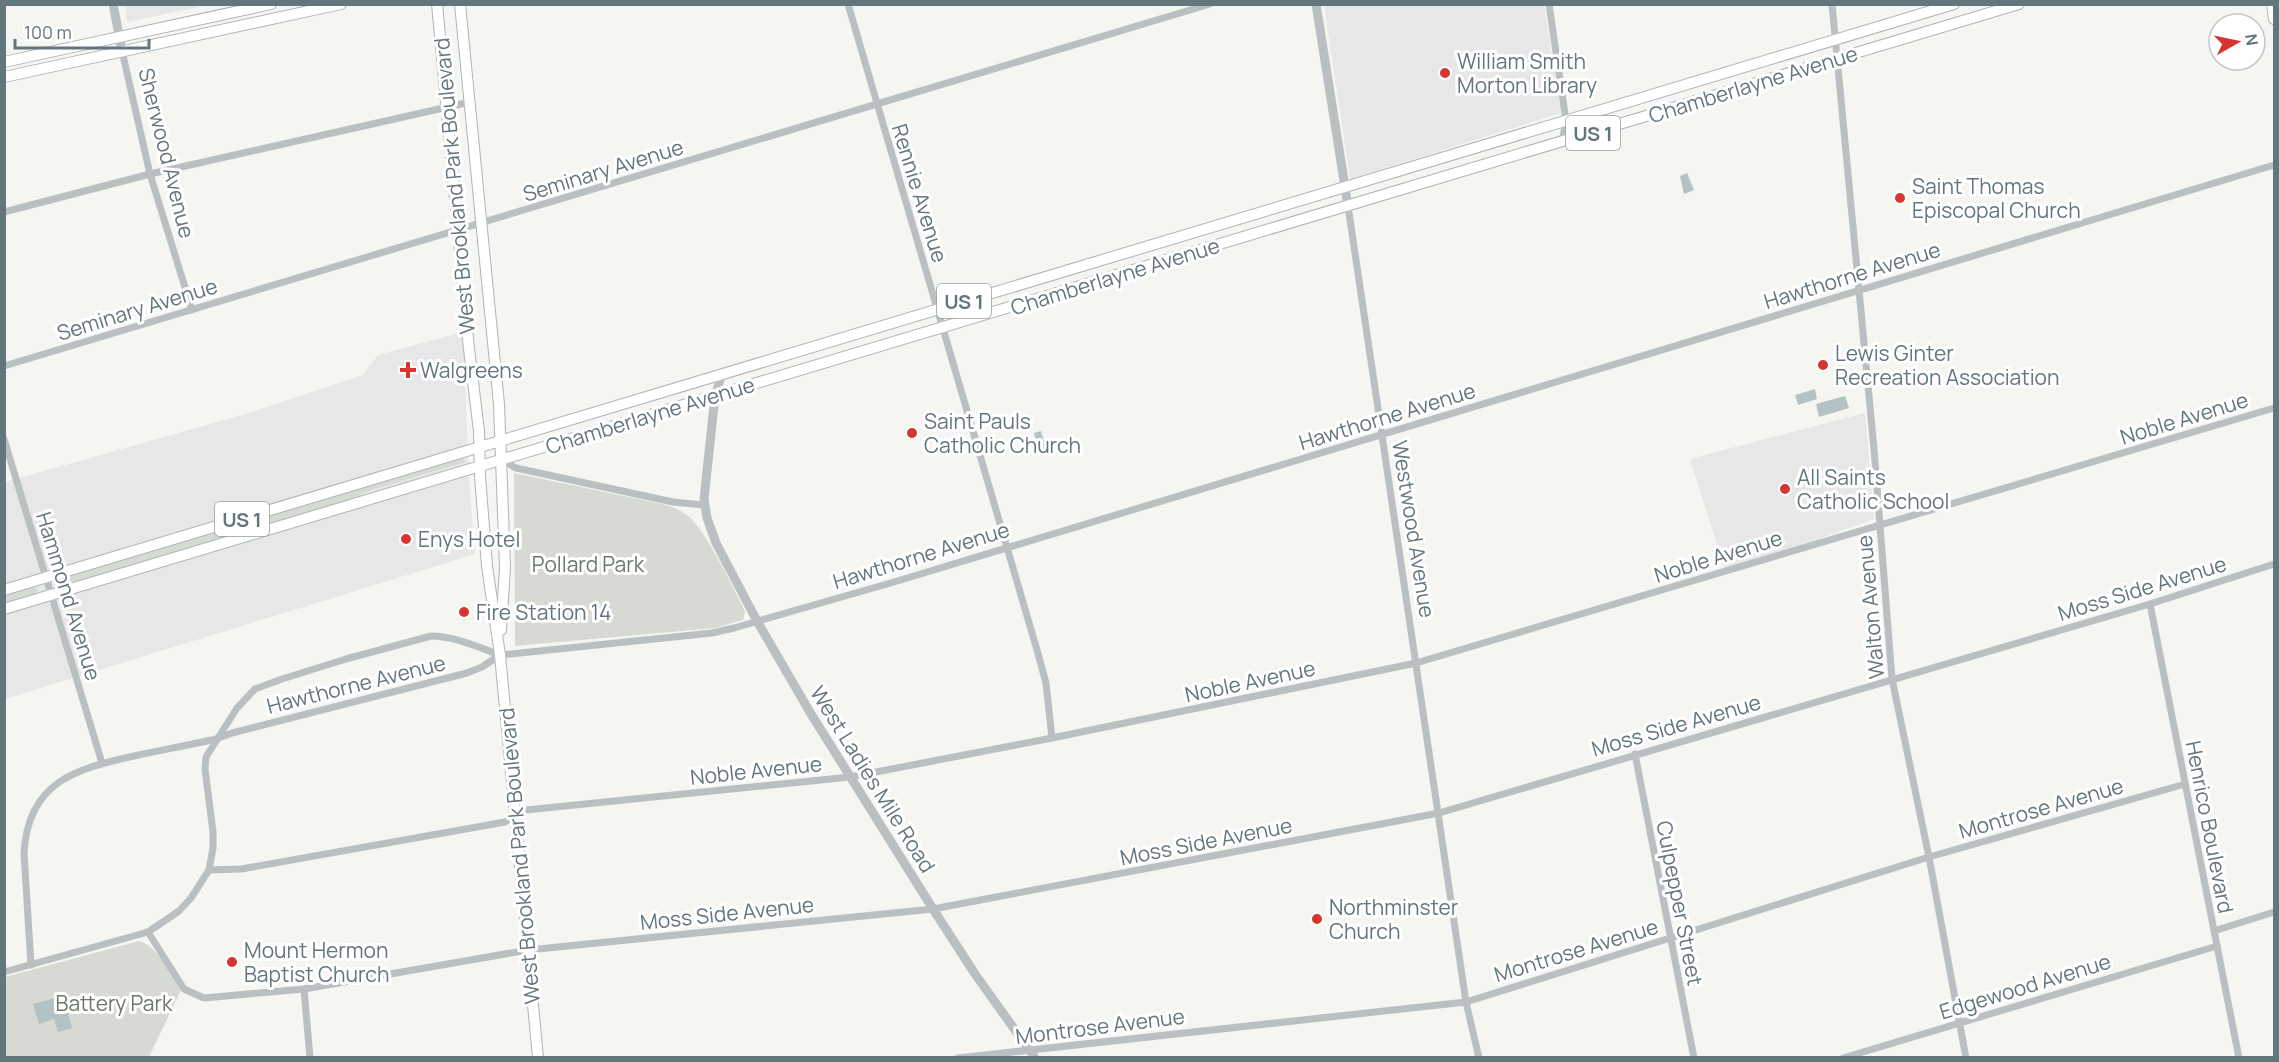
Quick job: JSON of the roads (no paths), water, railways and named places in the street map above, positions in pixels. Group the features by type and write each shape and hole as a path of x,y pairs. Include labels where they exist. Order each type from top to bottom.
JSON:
{"main road":[{"path":"4,62 271,4"},
{"path":"4,76 341,4"},
{"name":"West Brookland Park Boulevard","path":"437,4 479,448 487,566 500,655 538,1058"},
{"name":"West Brookland Park Boulevard","path":"460,4 501,441 505,568 500,655"},
{"name":"Chamberlayne Avenue","path":"4,590 1954,4"},
{"name":"Chamberlayne Avenue","path":"4,609 2019,4"},
{"path":"2272,4 2274,19"}],"street":[{"name":"Sherwood Avenue","path":"113,4 150,174 192,310"},
{"name":"Rennie Avenue","path":"848,4 1042,666 1050,709 1052,738"},
{"name":"Seminary Avenue","path":"4,366 1210,4"},
{"name":"Westwood Avenue","path":"1316,4 1466,1002 1479,1058"},
{"path":"1549,4 1566,121 1562,142"},
{"name":"Walton Avenue","path":"1832,4 1892,680 1929,857 1966,1058"},
{"path":"4,212 150,174 470,102"},
{"name":"Hawthorne Avenue","path":"216,739 237,708 255,689 346,659 430,636 462,642 500,655 712,633 894,582 2274,165"},
{"name":"West Ladies Mile Road","path":"722,374 715,396 704,506 716,543 757,621 811,714 975,974 1032,1054"},
{"name":"Noble Avenue","path":"209,870 241,869 505,822 526,810 850,777 1416,663 2274,408"},
{"name":"Hammond Avenue","path":"4,439 102,763"},
{"path":"502,460 516,468 673,502 704,506"},
{"name":"Moss Side Avenue","path":"148,932 184,989 196,997 204,998 304,988 528,950 933,909 1439,813 2150,604 2274,564"},
{"name":"Henrico Boulevard","path":"2150,604 2239,1058"},
{"name":"Hawthorne Avenue","path":"31,965 25,838 38,804 47,792 62,779 79,770 102,763 216,739 466,673 482,667 500,655"},
{"path":"4,972 148,932 179,911 202,883 209,870 213,832 205,762 216,739"},
{"name":"Culpepper Street","path":"1635,754 1694,1058"},
{"name":"Montrose Avenue","path":"958,1058 1032,1054 1247,1025 1466,1002 1929,857 2185,784"},
{"path":"2214,931 2274,912"},
{"name":"Edgewood Avenue","path":"1843,1058 2217,946"},
{"path":"304,988 310,1058"}],"place":[{"name":"William Smith Morton Library","path":"1445,73"},
{"name":"Saint Thomas Episcopal Church","path":"1900,198"},
{"name":"Lewis Ginter Recreation Association","path":"1823,365"},
{"name":"Walgreens","path":"408,370"},
{"name":"Saint Pauls Catholic Church","path":"912,433"},
{"name":"All Saints Catholic School","path":"1785,489"},
{"name":"Enys Hotel","path":"406,539"},
{"name":"Fire Station 14","path":"464,612"},
{"name":"Northminster Church","path":"1317,919"},
{"name":"Mount Hermon Baptist Church","path":"232,962"}],"park label":[{"name":"Pollard Park","path":"588,564"},
{"name":"Battery Park","path":"114,1003"}]}
